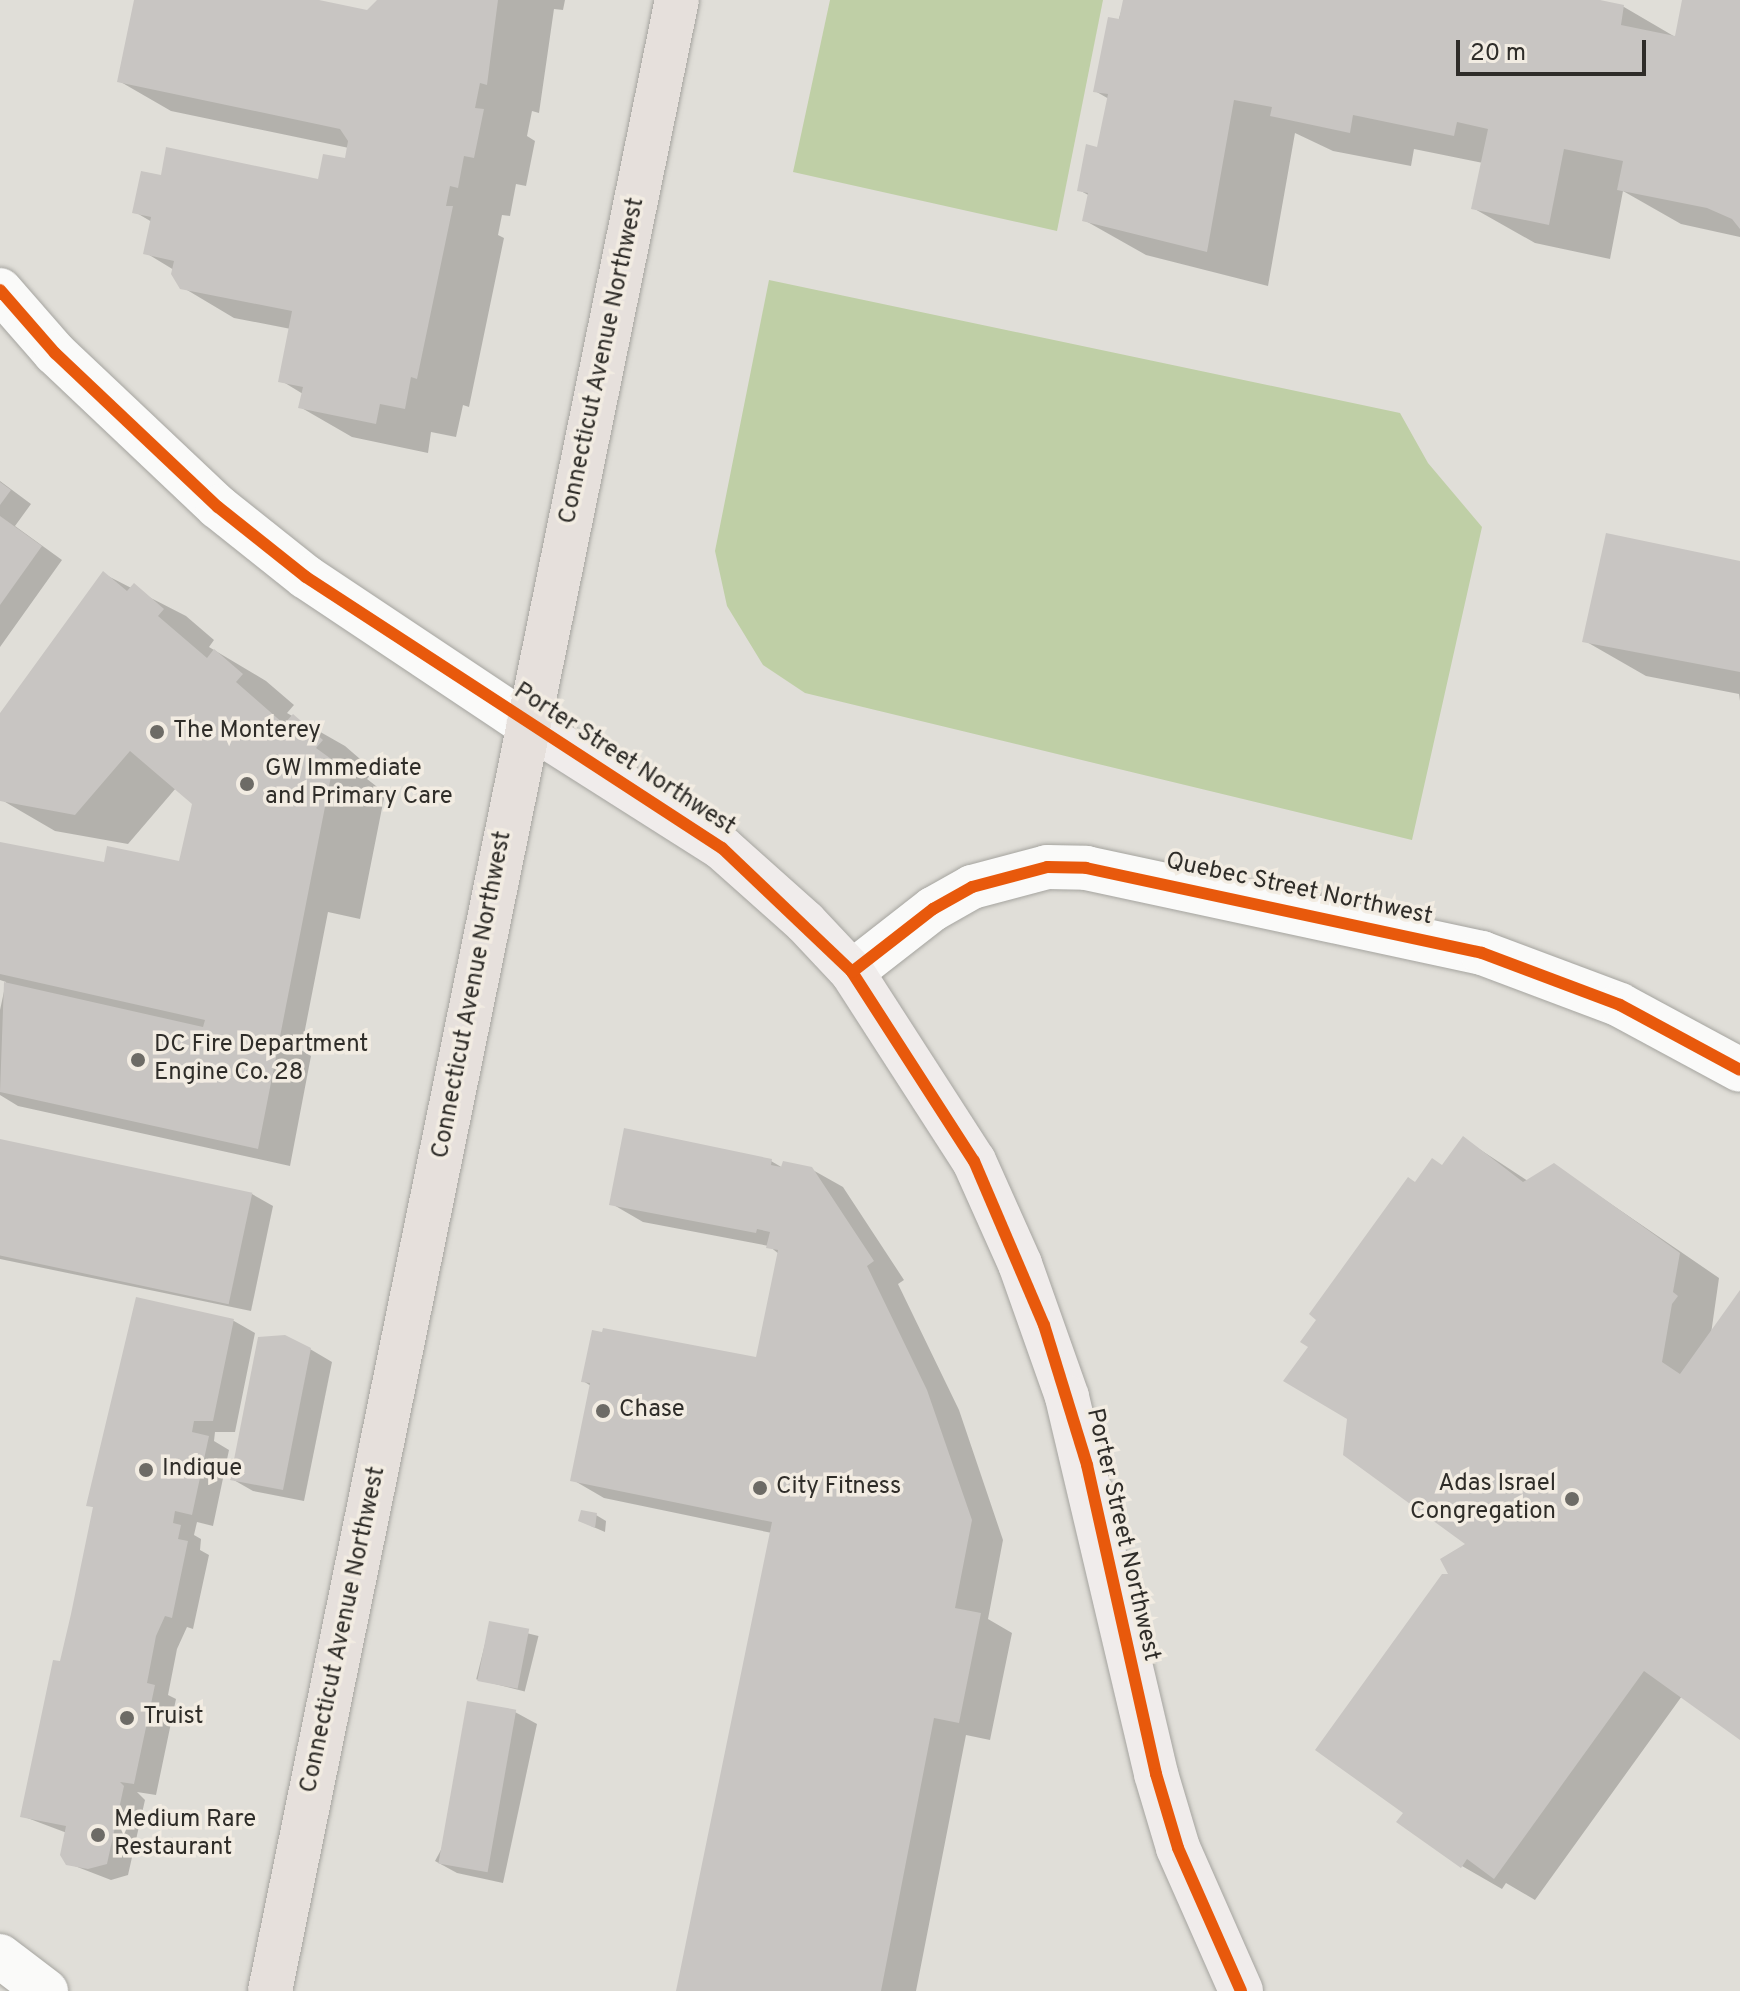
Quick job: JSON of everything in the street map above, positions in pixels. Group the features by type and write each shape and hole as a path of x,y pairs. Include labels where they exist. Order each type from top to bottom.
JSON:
{"main road":[{"name":"Connecticut Avenue Northwest","path":"270,1991 677,0"},
{"name":"Porter Street Northwest","path":"528,725 722,848 852,972 974,1161 1044,1325 1087,1465 1133,1685 1169,1818 1201,1908 1241,1991"}],"street":[{"name":"Porter Street Northwest","path":"0,290 88,385 218,507 306,577 528,725"},
{"name":"Quebec Street Northwest","path":"852,972 933,909 972,887 1047,867 1086,868 1482,953 1620,1005 1740,1070"},
{"path":"0,1956 46,1991"}],"green space":[{"path":"830,0 1103,0 1057,231 793,172"},
{"path":"769,280 1400,413 1428,463 1482,527 1412,840 805,693 763,665 727,606 715,551"}],"building":[{"path":"134,0 319,0 367,10 377,0 498,0 487,85 480,83 475,108 484,109 474,158 464,156 458,188 450,186 446,206 453,206 417,379 411,377 405,409 380,404 376,424 298,408 303,387 278,382 292,311 180,289 171,274 174,261 143,254 151,217 132,213 141,171 161,175 166,147 318,179 323,154 345,158 348,141 340,129 117,82"},
{"path":"1123,0 1600,0 1624,5 1621,25 1675,36 1682,0 1740,0 1740,229 1732,219 1707,208 1617,190 1623,161 1564,149 1549,225 1471,209 1488,129 1457,122 1454,136 1353,115 1350,133 1270,116 1272,107 1234,100 1207,252 1082,221 1088,193 1077,191 1086,144 1097,147 1108,94 1093,92 1108,17 1119,19"},
{"path":"0,482 11,490 0,505"},
{"path":"0,516 42,546 0,605"},
{"path":"1606,533 1740,561 1740,672 1582,642"},
{"path":"103,571 127,591 134,583 164,609 158,616 207,658 214,649 243,674 236,682 284,724 293,714 323,740 316,748 334,761 258,1149 0,1092 4,982 203,1027 205,1020 0,974 0,842 104,862 107,846 179,861 192,804 130,751 75,815 0,801 0,713"},
{"path":"624,1128 772,1159 771,1165 781,1167 783,1161 812,1167 874,1261 867,1266 927,1390 972,1520 955,1608 981,1613 959,1723 934,1718 881,1991 676,1991 772,1522 570,1481 590,1383 581,1382 592,1330 602,1332 603,1328 756,1357 778,1250 766,1248 770,1232 757,1229 756,1233 609,1205"},
{"name":"Adas Israel Congregation","path":"1463,1136 1523,1182 1554,1163 1680,1253 1673,1292 1678,1296 1672,1304 1662,1362 1680,1374 1740,1290 1740,1740 1644,1671 1494,1879 1467,1859 1461,1868 1396,1822 1403,1813 1315,1750 1442,1574 1448,1574 1440,1559 1465,1544 1343,1455 1347,1419 1283,1381 1308,1347 1300,1342 1316,1320 1309,1314 1408,1177 1415,1182 1432,1158 1442,1165"},
{"path":"0,1139 252,1193 229,1304 0,1256"},
{"path":"136,1297 234,1319 213,1421 194,1421 192,1432 209,1436 192,1515 175,1511 173,1523 181,1525 178,1539 188,1541 172,1618 165,1616 156,1636 147,1683 155,1685 134,1784 120,1782 124,1786 107,1864 88,1869 66,1865 60,1855 66,1826 20,1817 53,1660 60,1661 71,1614 93,1507 86,1506"},
{"path":"285,1335 311,1348 283,1490 230,1480 258,1337"},
{"path":"581,1510 597,1513 595,1528 578,1521"},
{"path":"489,1621 529,1629 518,1689 477,1681"},
{"path":"467,1701 516,1710 488,1872 438,1863"}],"cycle path":[{"path":"0,290 55,353 218,507 306,577 722,848 852,972 974,1161 1044,1325 1087,1465 1156,1774 1178,1848 1241,1991"},
{"path":"852,972 933,909 972,887 1047,867 1086,868 1482,953 1620,1005 1740,1070"}],"place":[{"name":"The Monterey","path":"157,732"},
{"name":"GW Immediate and Primary Care","path":"247,784"},
{"name":"DC Fire Department Engine Co. 28","path":"138,1060"},
{"name":"Chase","path":"603,1411"},
{"name":"Indique","path":"146,1470"},
{"name":"City Fitness","path":"760,1488"},
{"name":"Adas Israel Congregation","path":"1572,1499"},
{"name":"Truist","path":"127,1718"},
{"name":"Medium Rare Restaurant","path":"98,1835"}]}
